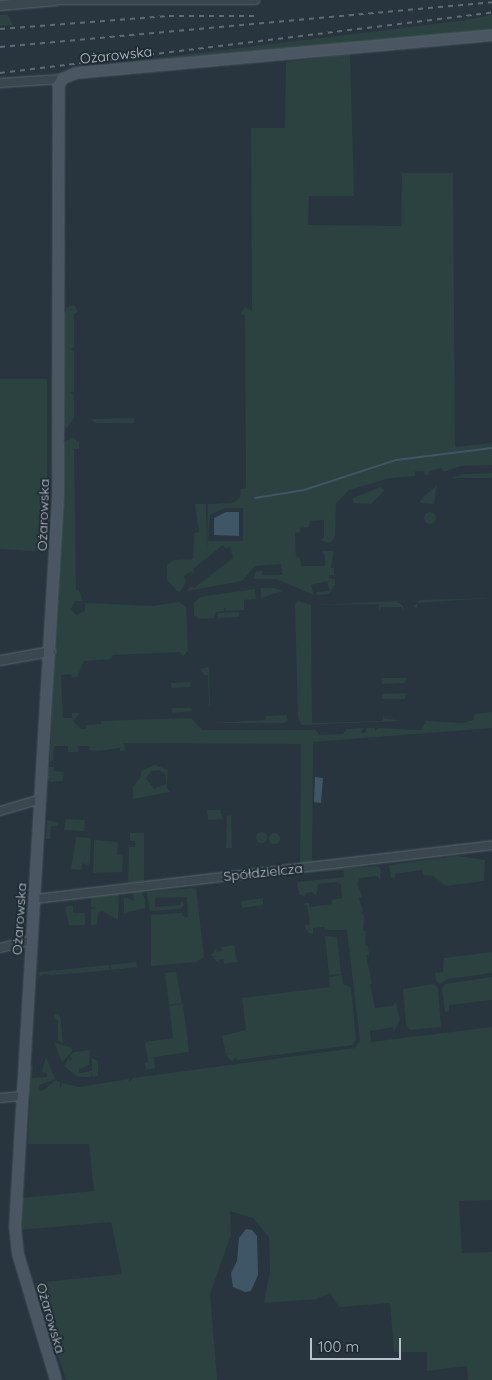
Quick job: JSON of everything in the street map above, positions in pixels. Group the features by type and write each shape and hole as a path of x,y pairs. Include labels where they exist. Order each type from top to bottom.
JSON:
{"main road":[{"name":"Ożarowska","path":"56,1380 15,1235 58,497 58,99 62,79 76,73 492,35"}],"street":[{"path":"0,5 56,0 255,0"},
{"path":"0,83 62,79"},
{"path":"0,660 50,652"},
{"path":"0,811 41,799"},
{"name":"Spółdzielcza","path":"35,899 492,845"},
{"path":"0,948 32,940"},
{"path":"0,1098 22,1096"}],"green space":[{"path":"7,14 13,25 0,26 0,15"},
{"path":"492,15 492,31 126,62 467,20"},
{"path":"350,54 354,196 309,196 308,225 401,226 402,173 453,173 455,447 492,443 492,465 461,466 444,472 441,468 429,471 428,475 425,475 424,471 415,471 415,476 391,478 349,490 336,504 335,537 330,543 320,540 324,538 324,520 310,521 309,527 300,528 300,532 295,533 296,557 300,558 301,566 325,566 325,555 321,551 334,551 331,568 334,568 334,575 329,575 329,578 335,579 335,585 329,594 317,595 317,592 330,591 327,581 311,585 314,595 277,579 254,579 255,573 262,570 262,575 282,575 281,564 255,566 242,581 187,591 190,586 194,588 233,558 230,546 226,549 223,545 193,569 195,574 191,571 184,576 186,581 180,592 167,580 167,565 174,560 193,559 194,533 199,532 195,504 206,504 207,552 208,504 233,503 240,497 241,489 246,488 245,315 241,314 245,307 252,311 251,128 285,128 286,62","holes":["225,508 243,508 243,541 208,541 210,515"]},
{"path":"74,305 78,312 74,314 74,348 70,349 74,351 74,392 70,392 74,395 74,418 67,428 63,424 64,314 67,307"},
{"path":"0,379 47,379 47,552 0,549"},
{"path":"134,418 134,423 96,423 90,419"},
{"path":"72,437 79,442 79,449 74,449 76,590 79,590 83,601 75,601 71,609 76,615 85,611 85,603 152,606 179,602 186,607 188,650 183,657 180,652 113,655 111,659 84,661 77,677 72,678 71,674 61,675 63,718 72,718 72,713 80,713 73,721 81,729 86,729 86,725 101,724 101,721 191,718 202,730 316,730 319,735 343,734 346,729 363,728 361,733 366,733 366,728 375,728 375,731 379,728 421,730 426,721 463,723 474,720 474,714 492,712 492,728 313,742 312,864 300,865 301,744 123,743 126,750 120,751 120,748 98,751 90,750 90,746 78,746 78,752 68,752 68,746 54,746 53,761 50,761 62,444"},
{"path":"492,473 492,478 452,478 464,474"},
{"path":"437,485 434,504 421,503 420,500"},
{"path":"381,487 385,490 371,504 353,503 353,498"},
{"path":"430,512 436,518 430,524 424,518"},
{"path":"261,588 275,588 283,591 261,598"},
{"path":"255,589 256,599 244,600 244,610 227,611 224,607 224,611 216,612 214,618 199,619 194,615 194,603 200,597"},
{"path":"492,598 417,603 420,600"},
{"path":"298,601 311,605 312,723 382,721 384,714 384,718 402,721 302,725 298,718 295,604"},
{"path":"396,601 403,606 404,611 401,607 381,607 379,612 379,604 313,605"},
{"path":"239,612 239,617 218,618 218,613"},
{"path":"209,667 210,706 208,675 204,675 201,669"},
{"path":"381,678 407,679 405,683 382,684"},
{"path":"190,682 190,687 172,688 171,683"},
{"path":"406,693 405,699 382,699 382,694"},
{"path":"172,708 191,708 192,711 172,713"},
{"path":"286,715 288,720 284,723 211,723 266,720 266,716"},
{"path":"155,765 168,770 166,787 170,792 133,799 133,786 141,777 141,771","holes":["159,770 166,775 166,784 154,789 146,778 151,771"]},
{"path":"48,767 54,767 54,771 64,772 63,781 50,782 47,778"},
{"path":"207,810 220,810 223,819 208,820"},
{"path":"231,815 232,848 226,848 227,816"},
{"path":"66,819 85,820 84,831 64,830"},
{"path":"47,820 58,823 58,826 51,826 50,839 46,839"},
{"path":"261,831 267,837 261,843 255,837"},
{"path":"274,832 280,838 274,844 268,838"},
{"path":"130,833 144,833 144,881 128,883 129,847 135,847 135,841 130,841"},
{"path":"76,837 91,838 90,863 88,866 82,863 82,870 71,869"},
{"path":"94,840 118,842 117,854 123,856 122,872 93,873"},
{"path":"458,856 485,860 484,881 446,886 433,876 423,875 422,870 395,874 395,878 391,878 389,865"},
{"path":"377,862 343,868 378,866 381,870 380,880 377,876 360,878 357,883 362,897 359,898 363,911 361,912 364,917 363,931 366,931 365,946 368,946 369,955 366,955 375,1008 393,1006 395,1001 400,1019 394,1032 393,1027 370,1031 371,1042 492,1027 492,1200 459,1201 462,1253 492,1252 492,1380 468,1380 467,1366 427,1371 427,1352 394,1352 390,1303 339,1307 330,1293 316,1299 264,1303 270,1271 269,1237 253,1218 230,1211 231,1235 210,1294 217,1380 66,1380 35,1283 122,1274 111,1222 19,1230 21,1198 94,1191 89,1144 28,1144 30,1096 26,1096 27,1069 33,1065 32,1078 47,1077 47,1073 42,1072 46,1057 55,1079 39,1085 38,1090 42,1091 56,1080 60,1082 60,1089 62,1083 79,1087 129,1079 129,1082 133,1078 355,1048 360,1041 347,930 325,930 324,927 313,928 313,934 309,933 307,931 310,929 306,930 305,925 310,925 307,905 303,906 305,903 309,903 310,907 332,904 332,900 342,898 341,885 337,882 318,884 316,896 312,892 306,893 305,897 299,894 297,882 344,877 343,870 271,876"},
{"path":"196,888 204,957 196,962 151,966 151,915 182,913 185,918 188,917 187,897 155,898 155,907 181,905 181,901 184,905 180,909 150,911 147,892"},
{"path":"139,889 145,899 145,908 124,913 124,897 134,901 133,890"},
{"path":"119,891 118,920 102,911 98,913 97,924 91,926 91,909 95,909 91,906 91,896"},
{"path":"263,898 263,905 242,908 241,901"},
{"path":"73,905 73,913 85,913 85,925 69,925 65,907"},
{"path":"325,936 337,937 341,974 329,975"},
{"path":"234,945 237,962 224,964 223,959 219,960 220,964 212,957 219,957 211,956 216,948 217,952 222,951 221,947"},
{"path":"492,952 492,973 447,979 440,984 436,980 435,973 443,972 444,958"},
{"path":"136,962 137,967 111,970 110,965"},
{"path":"109,965 110,970 55,975 55,972 54,975 44,974 39,977 39,972"},
{"path":"176,972 182,1003 169,1005 165,973"},
{"path":"342,975 343,984 351,988 356,1039 353,1045 237,1060 236,1057 232,1061 228,1058 226,1055 233,1053 226,1054 222,1036 246,1030 242,998 330,987 329,977"},
{"path":"492,977 492,1000 449,1005 449,1011 445,1012 442,989 445,984"},
{"path":"434,984 438,988 441,1027 410,1030 406,1025 403,989"},
{"path":"183,1004 189,1052 154,1057 155,1068 146,1070 145,1063 148,1062 145,1042 173,1038 169,1006"},
{"path":"54,1014 59,1014 63,1043 58,1041 58,1020 54,1019"},
{"path":"54,1042 72,1048 72,1052 62,1062"},
{"path":"90,1050 89,1065 79,1069 79,1073 92,1071 92,1058 98,1061 98,1076 92,1077 91,1072 91,1077 78,1077 64,1066 69,1057 70,1061 72,1060 70,1056 74,1052"}],"water":[{"path":"226,512 239,512 239,536 214,535 214,518"},
{"path":"315,777 323,778 321,803 314,802"},
{"path":"246,1229 252,1230 257,1236 258,1275 251,1291 245,1292 233,1287 231,1273 237,1261 239,1238"}],"waterway":[{"path":"255,498 304,490 396,460 492,448"}],"railway":[{"path":"0,47 492,2"},
{"path":"0,73 492,13"},
{"path":"0,29 169,16 259,16"}]}
